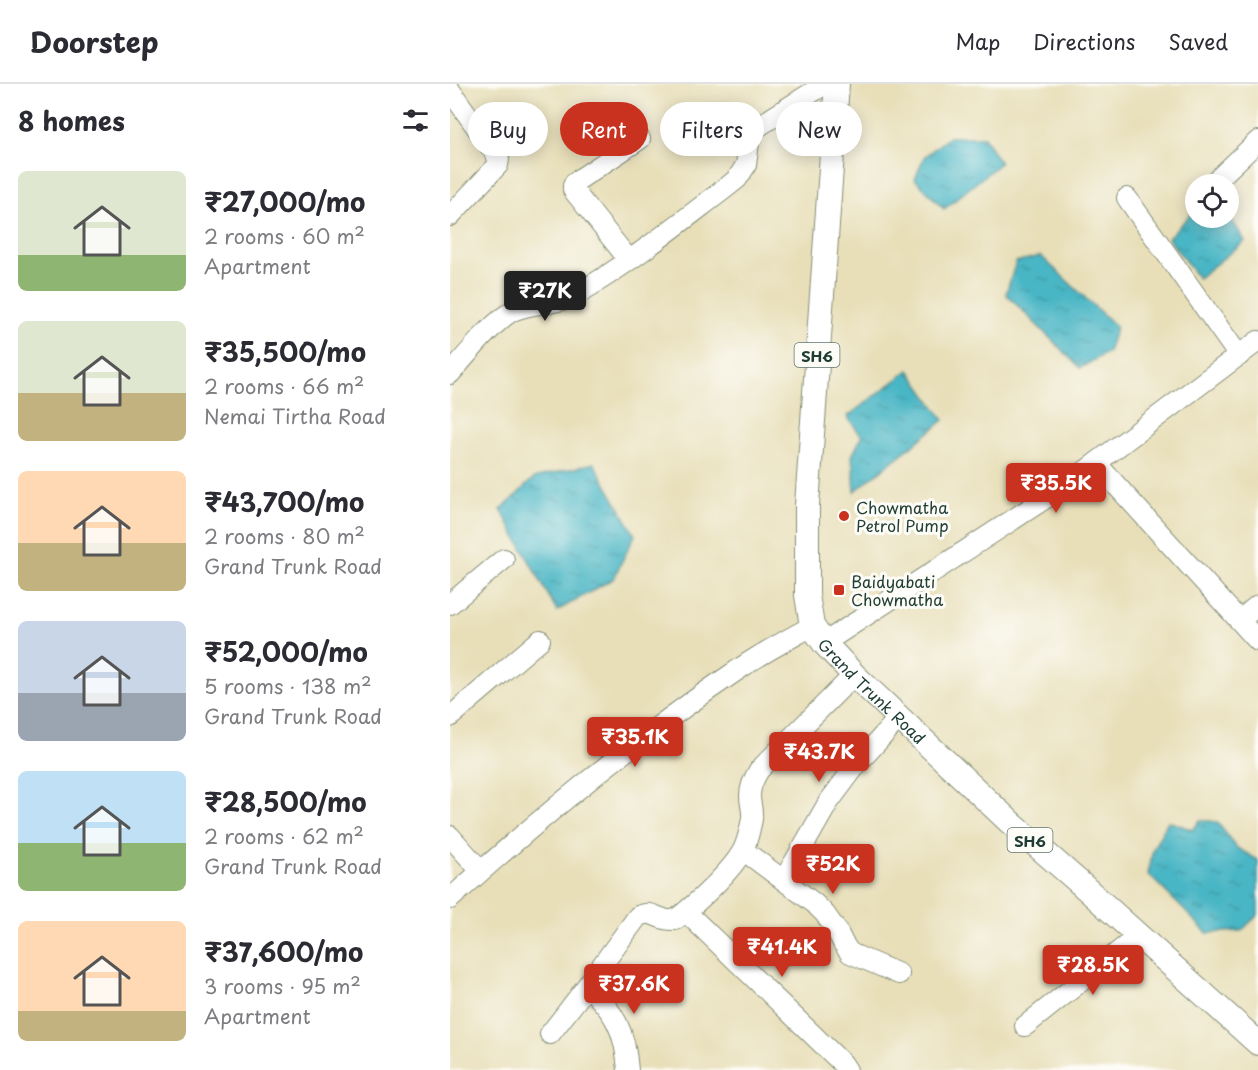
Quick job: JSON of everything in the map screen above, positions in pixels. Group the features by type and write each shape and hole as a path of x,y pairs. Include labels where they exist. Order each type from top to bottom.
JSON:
{"main road":[{"name":"Grand Trunk Road","path":"837,84 807,504 807,595 818,634 854,675 1012,824 1258,1042"}],"street":[{"path":"450,374 508,313 515,309 569,298 629,260 737,178 746,165 749,142 756,128 825,84"},
{"path":"450,90 500,159 498,165 450,216"},
{"path":"1223,174 1258,141"},
{"path":"614,156 575,182 573,190 629,260"},
{"path":"1127,198 1239,356"},
{"path":"450,900 481,871 622,754 743,666 818,634 1072,481 1258,341"},
{"path":"1096,463 1258,641"},
{"path":"450,604 504,559"},
{"path":"1240,620 1258,605"},
{"path":"450,717 540,640"},
{"path":"550,1034 638,916 647,912 664,920 675,920 725,873 743,850 748,838 753,809 750,795 752,782 759,770 854,675"},
{"path":"784,880 828,802 857,764 899,718"},
{"path":"450,836 481,871"},
{"path":"743,850 814,903 825,914 850,953 899,974"},
{"path":"686,912 847,1070"},
{"path":"1025,1026 1138,936"},
{"path":"587,986 615,1016 623,1038 627,1070"}],"water":[{"path":"949,137 984,137 1000,163 944,209 915,179 924,157"},
{"path":"1185,220 1185,228 1237,228 1245,241 1198,278 1168,238"},
{"path":"1041,256 1116,327 1108,352 1080,368 1006,294 1016,262"},
{"path":"909,370 944,420 855,491 852,456 862,436 847,417"},
{"path":"594,463 635,535 613,579 557,611 501,510 534,478"},
{"path":"1200,820 1217,822 1237,848 1258,860 1258,915 1241,931 1207,933 1148,874 1153,849 1168,821 1193,830"}],"place":[{"name":"Chowmatha Petrol Pump","path":"844,516"},
{"name":"Baidyabati Chowmatha","path":"839,590"}]}
